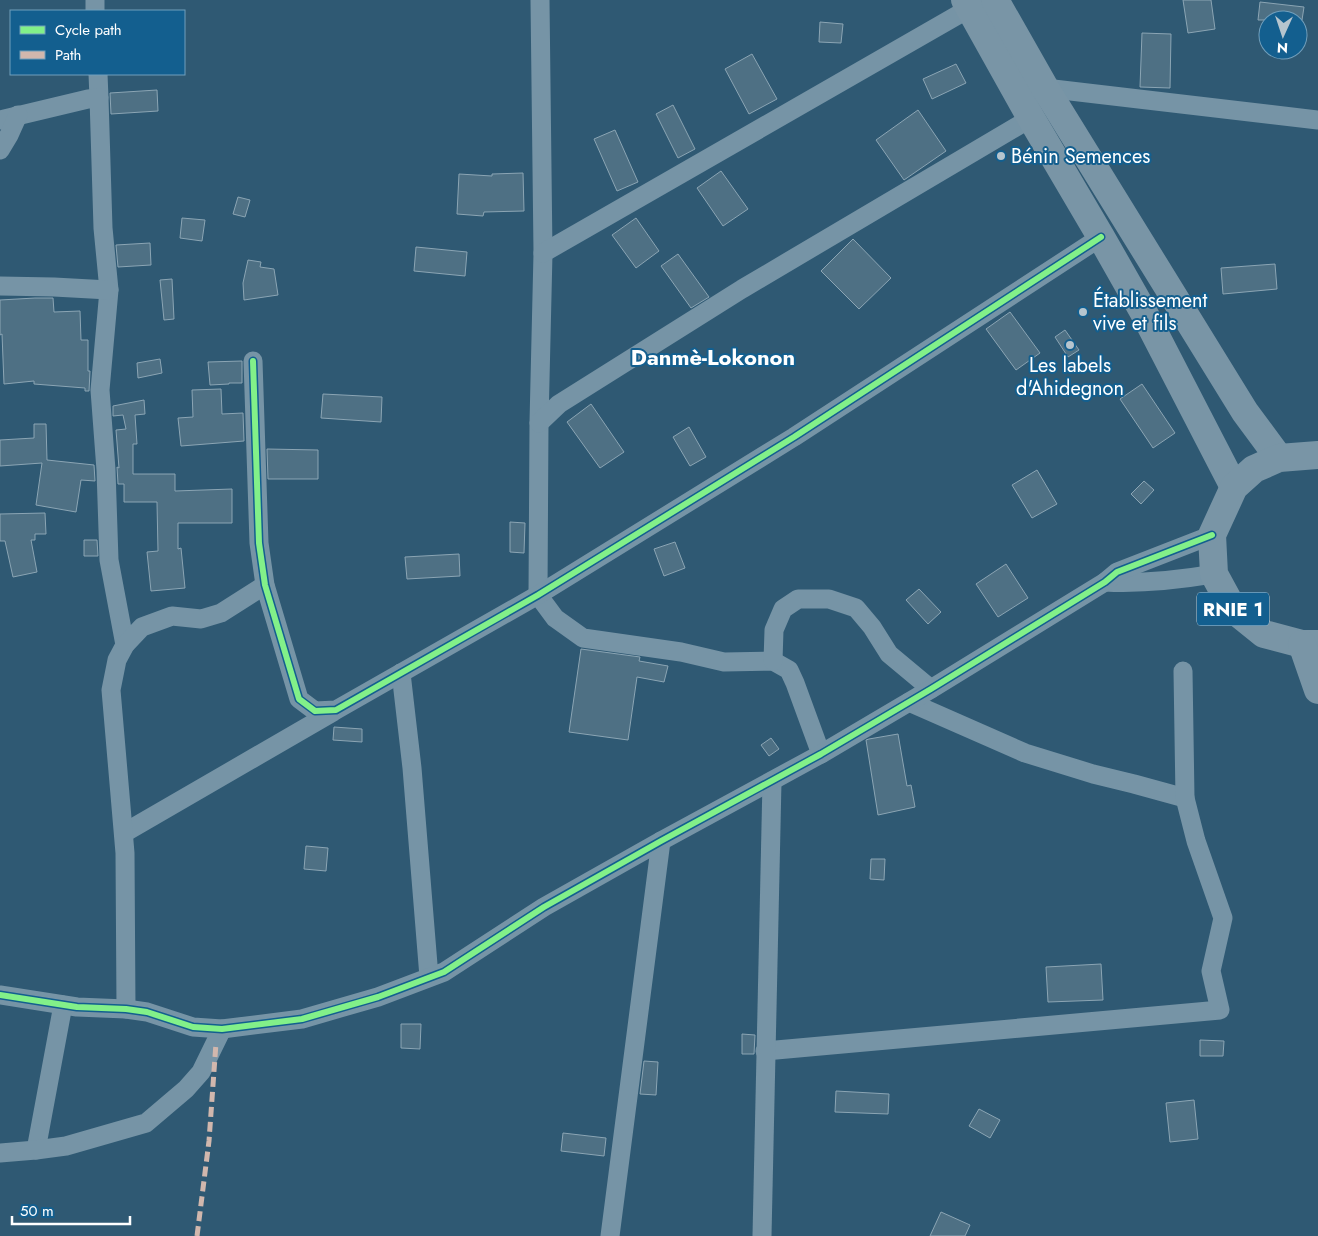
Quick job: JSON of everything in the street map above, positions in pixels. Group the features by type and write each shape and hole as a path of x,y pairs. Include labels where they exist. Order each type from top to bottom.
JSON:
{"highway":[{"path":"977,3 1045,88 1245,412 1278,458"},
{"path":"977,3 1031,118 1143,311 1234,487"},
{"name":"RNIE 1","path":"1318,455 1278,458 1254,469 1234,487 1212,535 1214,574 1232,609 1264,634 1310,644 1318,690"}],"street":[{"path":"540,0 543,253 539,423 538,595 555,618 583,638 681,652 724,662 773,661 789,670 796,683 822,754"},
{"path":"543,253 977,3"},
{"path":"98,75 102,228 109,290 100,390 106,470 109,560 125,644"},
{"path":"1045,88 1318,120"},
{"path":"0,150 9,135 9,118 99,98"},
{"path":"539,423 559,404 742,288 1031,118"},
{"path":"124,833 538,595 794,437 1101,237"},
{"path":"0,286 109,290"},
{"path":"253,361 259,543 265,585 299,699 315,711 336,710"},
{"path":"0,995 77,1007 147,1012 193,1027 222,1029 302,1020 378,997 444,972 544,907 660,841 822,754 910,702 1105,582 1118,572 1212,535"},
{"path":"1105,582 1136,583 1214,574"},
{"path":"126,1009 125,853 111,690 117,660 125,644 142,627 172,616 201,618 221,612 265,585"},
{"path":"773,661 774,630 783,609 798,599 829,599 856,608 872,627 889,654 931,689"},
{"path":"765,1051 1220,1010 1211,971 1223,918 1196,841 1185,798 1184,671"},
{"path":"401,673 412,768 429,977"},
{"path":"910,702 1025,753 1093,774 1185,798"},
{"path":"762,1236 772,781"},
{"path":"610,1236 660,841"},
{"path":"36,1150 63,1005"},
{"path":"0,1153 66,1146 146,1123 186,1089 201,1072 222,1029"}],"building":[{"path":"1183,0 1211,0 1215,29 1188,33"},
{"path":"1260,2 1304,7 1304,10 1259,10"},
{"path":"820,22 843,24 841,43 819,42"},
{"path":"1142,33 1171,34 1170,88 1140,87"},
{"path":"752,54 777,99 749,114 725,69"},
{"path":"956,64 966,83 932,99 923,79"},
{"path":"157,90 158,111 111,114 110,93"},
{"path":"673,105 695,149 678,158 656,114"},
{"path":"918,110 946,151 904,180 876,140"},
{"path":"615,130 638,182 617,191 594,139"},
{"path":"721,171 748,209 723,226 697,188"},
{"path":"523,173 524,211 484,212 483,216 457,214 459,174 492,176 492,174"},
{"path":"238,197 250,200 245,217 233,214"},
{"path":"182,218 205,220 202,241 180,238"},
{"path":"636,218 659,251 636,268 612,235"},
{"path":"853,239 891,278 859,309 821,271"},
{"path":"150,243 151,265 118,267 116,245"},
{"path":"416,247 467,252 465,276 414,271"},
{"path":"678,254 709,297 691,308 661,266"},
{"path":"248,260 261,262 260,267 274,269 278,295 244,300 243,283"},
{"path":"1275,264 1277,289 1223,294 1221,268"},
{"path":"172,279 174,319 164,320 160,280"},
{"path":"53,298 54,312 80,311 81,340 88,340 89,391 85,391 85,388 34,384 34,381 4,384 2,334 0,335 0,300"},
{"path":"1010,312 1040,353 1016,370 986,329"},
{"path":"1065,330 1079,350 1068,357 1055,337"},
{"path":"160,359 162,373 138,378 137,363"},
{"path":"242,361 242,383 210,385 208,362"},
{"path":"1142,384 1175,433 1153,448 1120,399"},
{"path":"221,389 222,414 243,413 244,441 181,446 178,418 193,417 192,390"},
{"path":"323,394 382,397 381,422 321,418"},
{"path":"144,400 145,414 135,415 137,444 133,444 133,474 175,474 175,491 232,489 232,523 178,523 178,549 181,548 185,588 151,591 147,552 158,551 157,502 124,502 124,484 118,484 117,467 119,468 116,430 126,429 123,415 113,416 113,406"},
{"path":"591,404 624,452 600,468 567,422"},
{"path":"34,424 46,424 47,460 94,465 95,481 81,480 76,512 36,505 42,463 0,466 0,440 34,438"},
{"path":"689,427 706,457 690,466 673,437"},
{"path":"267,449 318,450 318,479 268,479"},
{"path":"1037,470 1057,504 1032,518 1012,485"},
{"path":"1144,481 1154,490 1141,504 1131,494"},
{"path":"45,513 46,534 35,534 35,540 31,540 37,572 13,577 5,541 0,541 0,514"},
{"path":"510,522 525,523 524,553 510,552"},
{"path":"84,540 97,540 98,556 84,556"},
{"path":"675,542 685,568 664,576 654,549"},
{"path":"459,554 460,576 407,579 405,557"},
{"path":"1006,564 1028,598 998,617 976,584"},
{"path":"919,589 941,612 928,624 906,600"},
{"path":"581,649 640,657 639,661 668,666 664,682 637,677 628,740 569,732"},
{"path":"334,727 362,729 362,742 333,740"},
{"path":"898,734 907,786 911,785 915,807 878,815 866,740"},
{"path":"771,738 779,749 769,756 761,745"},
{"path":"306,846 328,848 326,871 304,869"},
{"path":"871,859 885,859 884,880 870,879"},
{"path":"1101,964 1103,1000 1048,1002 1046,967"},
{"path":"401,1024 421,1024 420,1049 401,1048"},
{"path":"742,1034 755,1035 754,1054 742,1054"},
{"path":"1200,1040 1224,1041 1223,1056 1200,1056"},
{"path":"644,1061 658,1062 656,1095 640,1094"},
{"path":"836,1091 889,1094 888,1114 835,1112"},
{"path":"1194,1100 1198,1139 1170,1142 1166,1103"},
{"path":"979,1109 1000,1120 990,1138 969,1126"},
{"path":"563,1133 606,1138 604,1156 561,1151"},
{"path":"941,1212 970,1225 965,1236 930,1236"}],"marked path":[{"path":"197,1236 209,1141 216,1043"}],"cycle path":[{"path":"253,361 259,543 265,585 299,699 315,711 336,710 538,595 794,437 1101,237"},
{"path":"0,995 77,1007 147,1012 193,1027 222,1029 302,1019 378,997 444,972 544,907 821,754 931,689 1105,582 1117,572 1212,535"}],"place":[{"name":"Bénin Semences","path":"1001,156"},
{"name":"Établissement vive et fils","path":"1083,312"},
{"name":"Les labels d'Ahidegnon","path":"1070,345"}],"district":[{"name":"Danmè-Lokonon","path":"713,357"}]}
